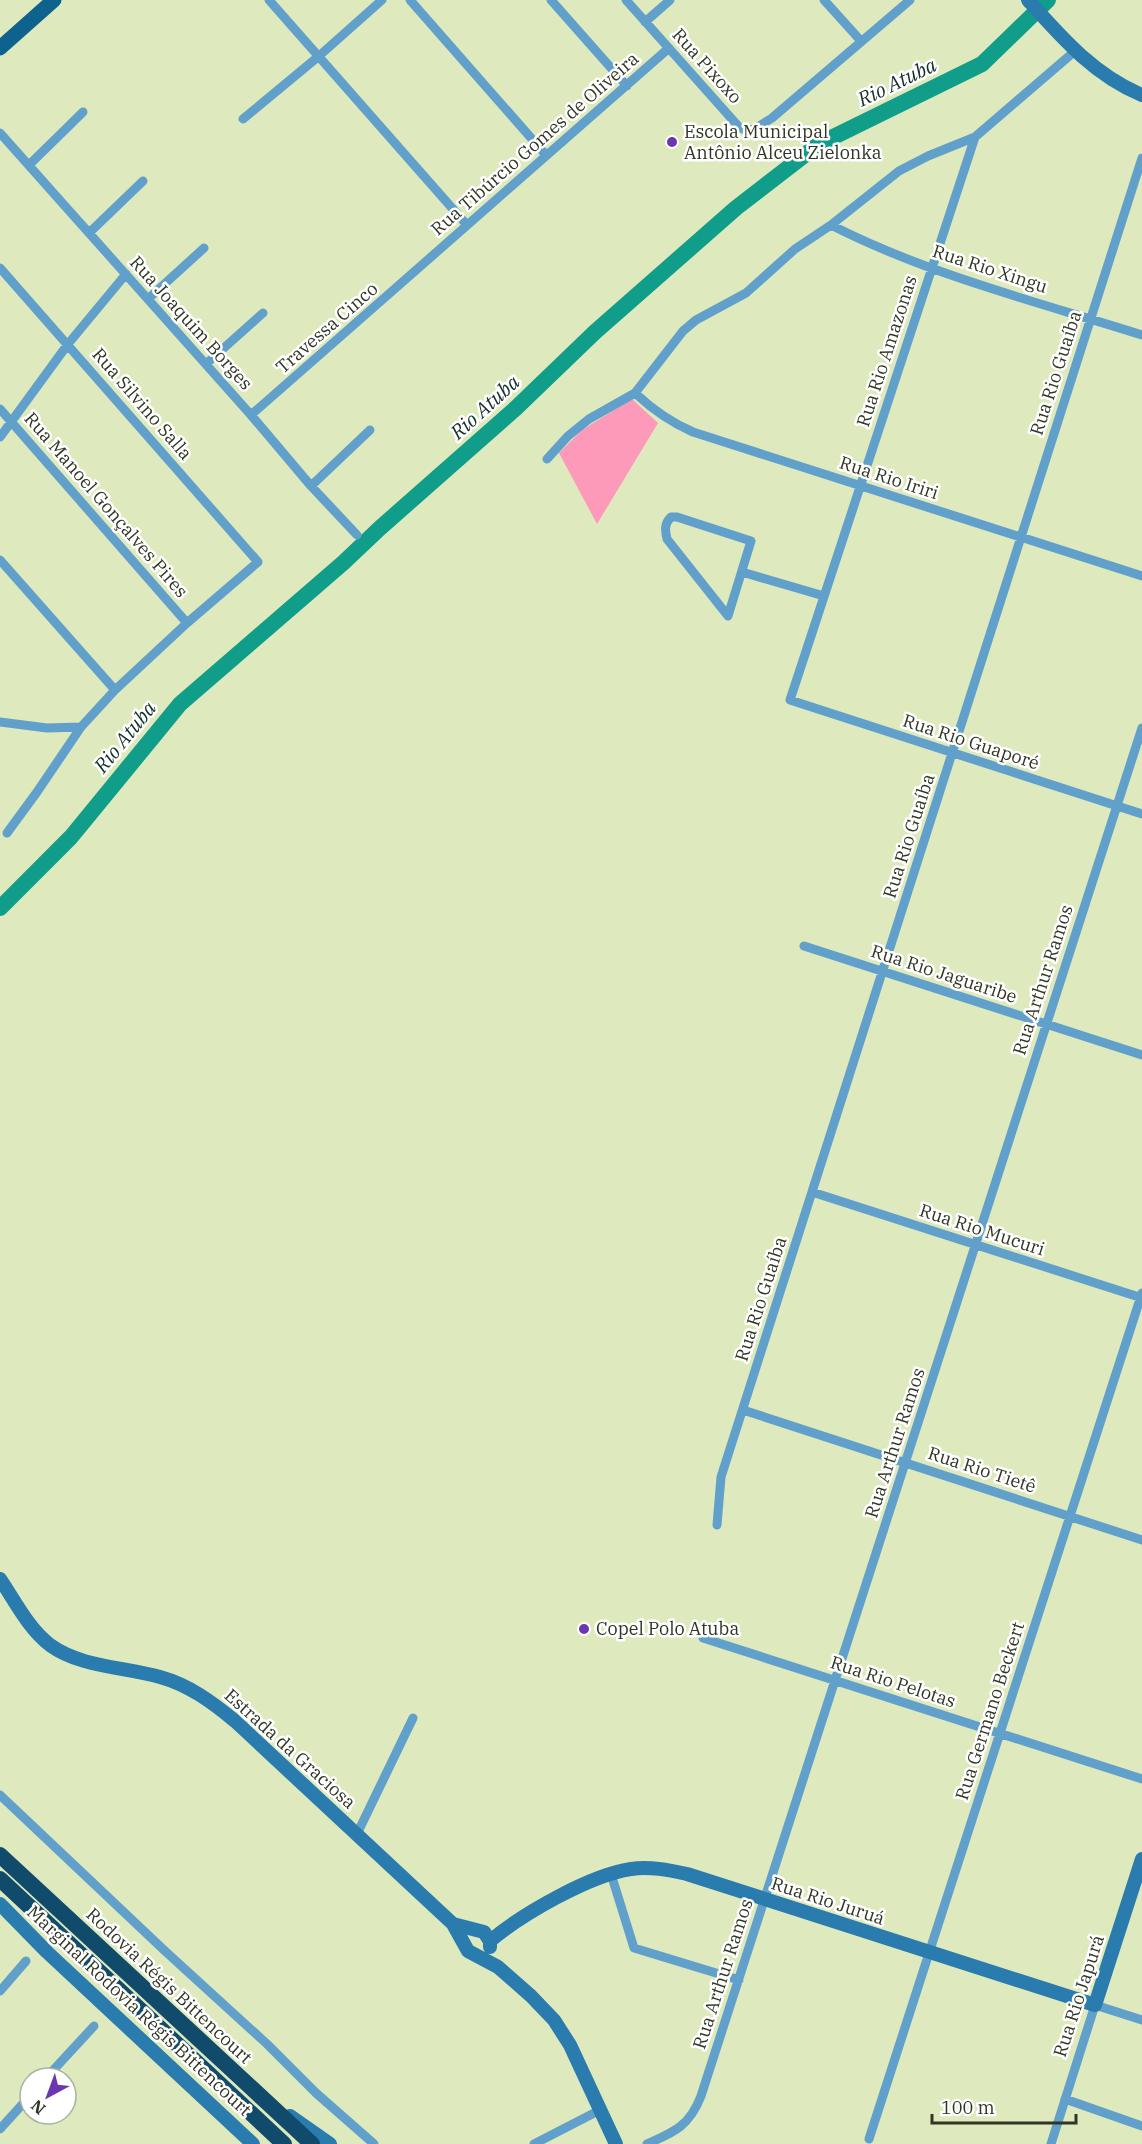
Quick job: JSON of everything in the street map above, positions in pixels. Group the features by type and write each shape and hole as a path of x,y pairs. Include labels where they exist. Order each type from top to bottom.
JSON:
{"highway":[{"name":"Rodovia Régis Bittencourt","path":"0,1855 312,2144"},
{"name":"Rodovia Régis Bittencourt","path":"0,1879 284,2144"}],"main road":[{"path":"0,48 54,0"},
{"path":"1029,1 1075,51 1114,82 1142,94"},
{"name":"Estrada da Graciosa","path":"0,1579 32,1627 52,1646 74,1657 168,1679 206,1698 234,1721 453,1924 465,1946"},
{"name":"Rua Rio Japurá","path":"1095,2005 1142,1859"},
{"name":"Rua Rio Juruá","path":"486,1937 582,1885 611,1874 634,1869 669,1870 1095,2005"},
{"name":"Marginal Rodovia Régis Bittencourt","path":"0,1904 54,1959 253,2144"},
{"name":"Estrada da Graciosa","path":"453,1924 486,1937"},
{"path":"486,1937 468,1935 465,1946 472,1955 498,1967 554,2020 570,2045 616,2144"},
{"path":"478,1956 483,1955 486,1937"},
{"path":"486,1937 498,1967"},
{"name":"Marginal Rodovia Régis Bittencourt","path":"259,2096 330,2144"}],"street":[{"path":"269,0 467,225"},
{"path":"243,119 382,0"},
{"path":"410,0 546,155"},
{"path":"551,0 627,86"},
{"name":"Rua Pixoxo","path":"626,0 739,127 747,131 772,118 861,41"},
{"path":"645,22 670,0"},
{"path":"824,0 861,41 910,0"},
{"name":"Rua Tibúrcio Gomes de Oliveira","path":"424,265 669,48"},
{"path":"547,459 568,436 589,419 635,393 689,325 746,293 800,245 831,225 899,171 928,156 975,137 1075,51"},
{"path":"29,165 83,112"},
{"name":"Rua Joaquim Borges","path":"0,133 251,415 311,486 357,535"},
{"name":"Rua Rio Amazonas","path":"790,700 975,137"},
{"name":"Rua Rio Guaíba","path":"717,1525 722,1477 1142,158"},
{"path":"89,233 143,181"},
{"name":"Rua Rio Xingu","path":"831,225 876,248 932,268 1142,335"},
{"path":"148,300 204,248"},
{"name":"Travessa Cinco","path":"251,415 424,265"},
{"name":"Rua Silvino Salla","path":"0,268 258,562 187,622"},
{"path":"0,437 68,344 126,274"},
{"path":"206,364 262,313"},
{"name":"Rua Rio Iriri","path":"635,393 653,410 687,429 1142,576"},
{"name":"Rua Manoel Gonçalves Pires","path":"0,409 187,622"},
{"path":"311,486 370,430"},
{"path":"677,518 751,541 742,572 728,616 689,565 671,547 664,530 667,521 677,518"},
{"path":"0,560 114,690"},
{"path":"742,572 824,596"},
{"path":"7,833 81,727 114,690 187,622"},
{"name":"Rua Rio Guaporé","path":"790,700 1142,814"},
{"path":"0,722 47,728 81,727"},
{"name":"Rua Arthur Ramos","path":"647,2144 681,2128 697,2108 1142,728"},
{"name":"Rua Rio Jaguaribe","path":"804,946 1142,1055"},
{"name":"Rua Rio Mucuri","path":"812,1192 1141,1296"},
{"name":"Rua Germano Beckert","path":"869,2139 1141,1296"},
{"name":"Rua Rio Tietê","path":"743,1410 1142,1540"},
{"name":"Rua Rio Pelotas","path":"703,1638 1142,1779"},
{"path":"357,1834 413,1718"},
{"path":"0,1795 374,2144"},
{"path":"611,1874 634,1948 739,1980"},
{"path":"0,1991 26,1961"},
{"name":"Rua Rio Juruá","path":"1095,2005 1142,2020"},
{"name":"Rua Rio Japurá","path":"1051,2144 1095,2005"},
{"path":"57,2066 94,2026"},
{"path":"1065,2099 1142,2126"},
{"path":"0,2129 18,2109"},
{"path":"534,2144 600,2110"}],"shaded area":[{"path":"632,399 658,423 597,524 559,453 582,430"}],"waterway":[{"name":"Rio Atuba","path":"0,908 71,837 180,704 343,563 516,408 595,332 736,208 819,144 982,64 1048,0"}],"place":[{"name":"Escola Municipal Antônio Alceu Zielonka","path":"672,142"},
{"name":"Copel Polo Atuba","path":"584,1629"}]}
